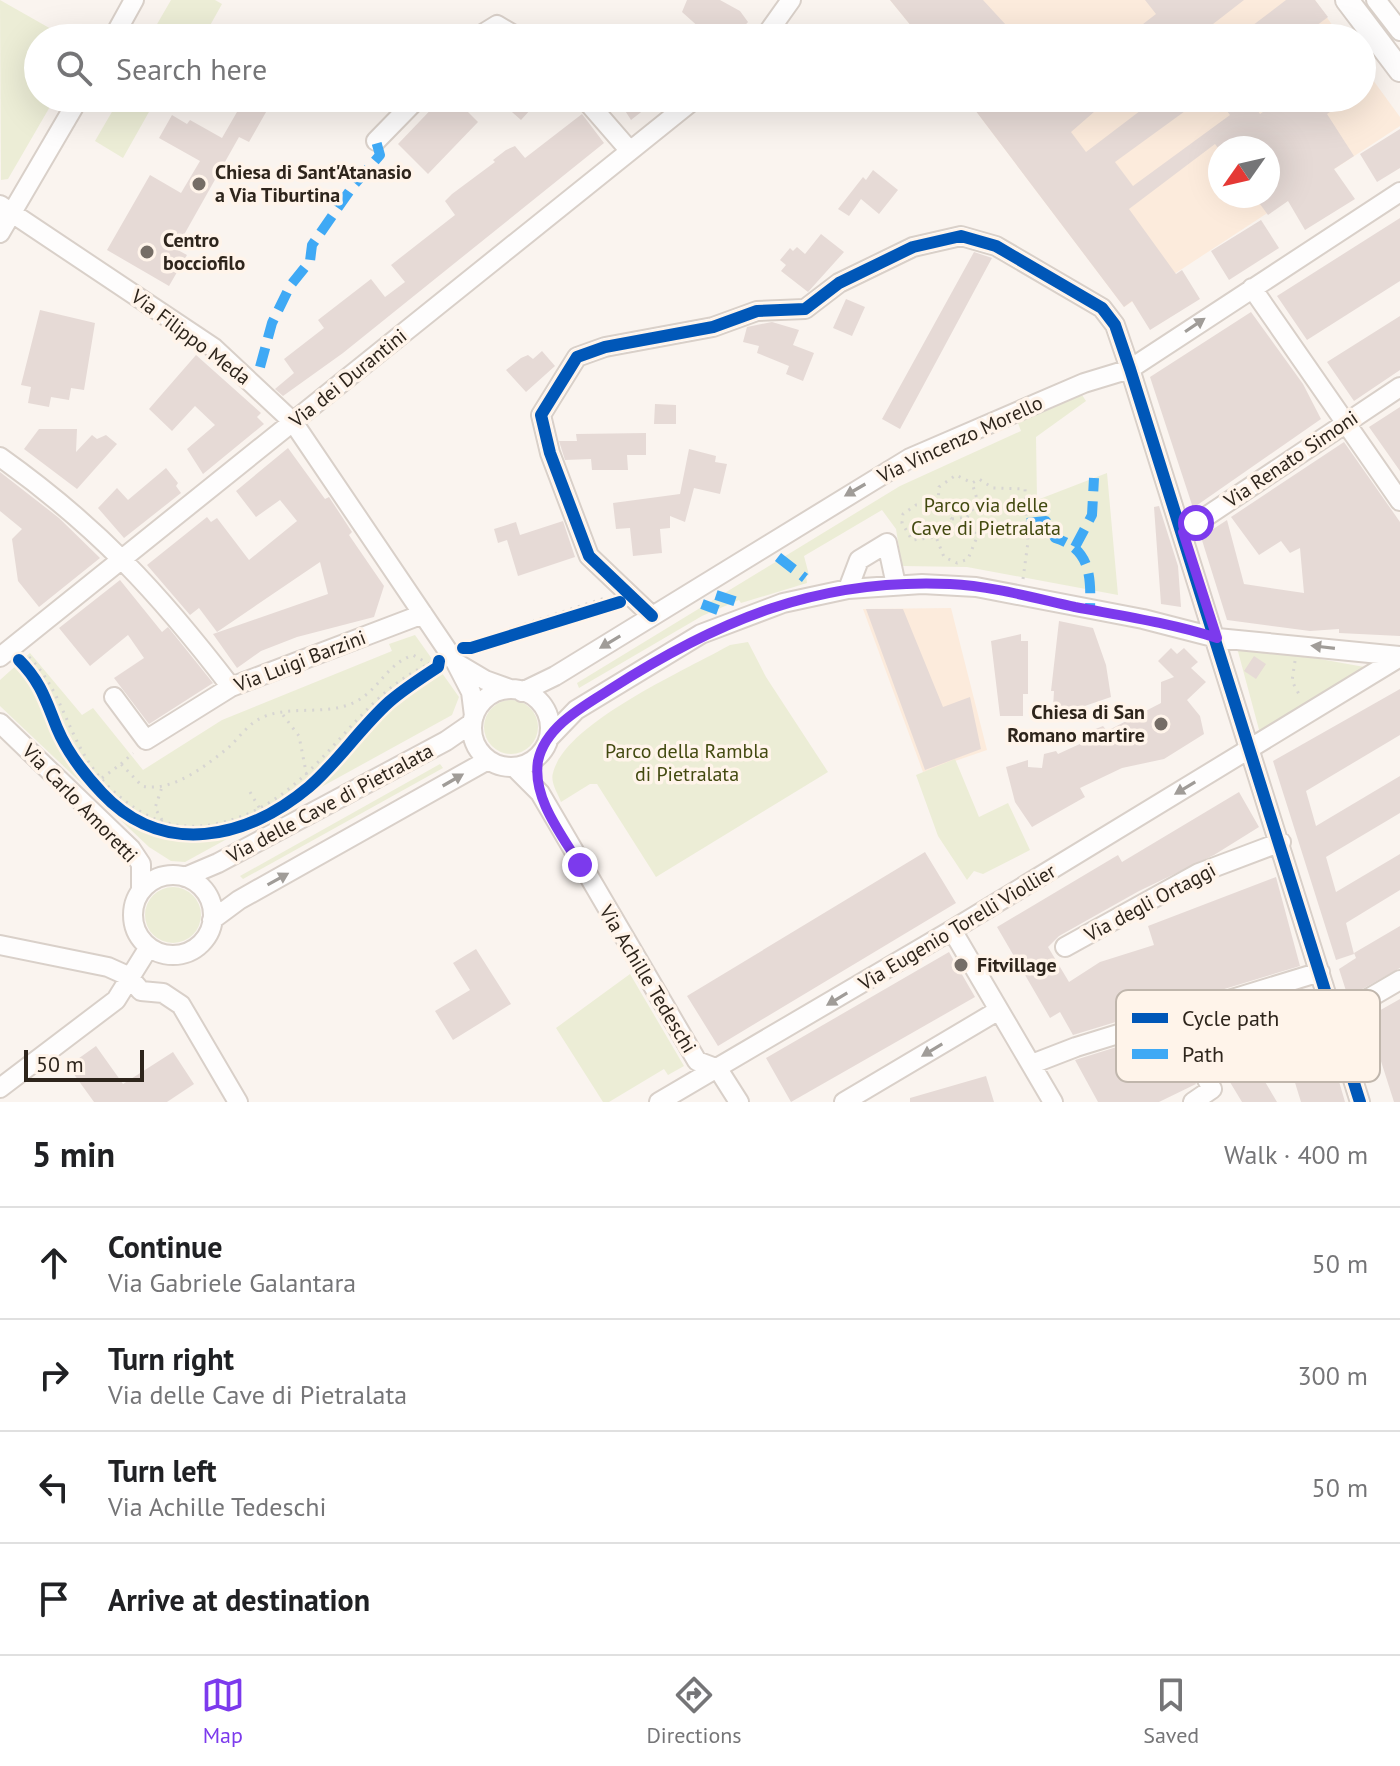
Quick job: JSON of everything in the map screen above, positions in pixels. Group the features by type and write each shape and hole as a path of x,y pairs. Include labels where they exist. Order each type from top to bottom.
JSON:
{"main road":[{"path":"1347,0 1365,24"},
{"path":"1376,38 1400,70"}],"street":[{"path":"121,24 134,0"},
{"path":"1376,0 1400,31"},
{"path":"772,24 785,3"},
{"path":"0,233 6,209 70,112"},
{"path":"376,141 404,112"},
{"path":"596,112 630,151"},
{"name":"Via dei Durantini","path":"0,657 679,112"},
{"name":"Via Vincenzo Morello","path":"516,690 652,616 910,458 1084,383 1130,369 1400,192"},
{"name":"Via Filippo Meda","path":"6,209 214,348 293,422 423,614 447,659 471,692 473,720"},
{"path":"652,616 592,562 550,453 541,415 577,357 605,347 713,327 757,311 805,309 839,283 913,247 961,236 996,246 1102,308 1115,325 1252,748 1326,990"},
{"path":"1252,288 1400,501"},
{"name":"Via Renato Simoni","path":"1183,532 1400,387"},
{"path":"0,457 78,515 171,611 231,687"},
{"path":"848,589 859,560 887,543 896,585"},
{"path":"540,793 540,755 549,738 576,710 701,634 783,603 848,589 962,585 1143,619 1217,638 1400,657"},
{"name":"Via Luigi Barzini","path":"114,697 146,740 231,687 423,614"},
{"name":"Via Eugenio Torelli Viollier","path":"659,1102 952,930 1400,657"},
{"name":"Via Filippo Meda","path":"447,659 485,680 516,690"},
{"path":"540,755 515,768 488,760 474,741 473,720 489,696 516,690 538,700 547,711 549,738"},
{"name":"Via delle Cave di Pietralata","path":"185,877 218,863 446,741 473,720"},
{"name":"Via Carlo Amoretti","path":"0,723 131,849 141,864 141,891"},
{"name":"Via delle Cave di Pietralata","path":"212,920 239,900 488,760"},
{"name":"Via Achille Tedeschi","path":"515,768 540,793 697,1061 718,1069 739,1102"},
{"name":"Via degli Ortaggi","path":"1065,947 1199,873 1281,842"},
{"path":"164,876 185,877 206,894 212,920 203,941 185,953 163,953 149,947 139,937 133,917 141,891 164,876"},
{"path":"952,930 1053,1102"},
{"path":"0,945 108,967 131,980 141,991 163,993 181,1005 238,1102"},
{"path":"0,1088 116,1000 149,947"},
{"path":"1263,990 1320,972"},
{"path":"1380,992 1400,980"},
{"path":"844,1102 999,1010"},
{"path":"1032,1064 1116,1035"},
{"path":"1193,1102 1212,1089 1208,1082"},
{"path":"1354,1082 1360,1102"}],"path":[{"path":"938,504 916,505 903,514 902,523 912,540 936,537 952,519 967,517 978,502 972,483 963,476 950,477 939,487 938,504 952,519"},
{"path":"972,483 979,479 993,488 1025,489 1027,531 1021,595"},
{"path":"967,517 977,537"},
{"path":"936,537 944,557 957,563 972,554 977,537 992,527 1027,531"},
{"path":"23,658 54,687 69,732 101,778 130,805 164,823 202,826 260,809 307,777 375,703 447,659 616,599"},
{"path":"1297,649 1292,681 1302,700"},
{"path":"101,778 121,764 132,779 142,786 162,787 204,765 262,717 350,704 368,694 390,667 413,655 447,659"},
{"path":"23,658 42,686 68,749 105,796 150,828 185,836 217,836 273,812 308,788 388,702 447,659"},
{"path":"283,714 299,736 307,777"},
{"path":"162,787 155,808 164,823"},
{"path":"250,792 260,809"}],"shaded area":[{"path":"890,0 1315,0 1331,24 910,24"},
{"path":"1376,84 1400,117 1400,126 1280,205 1280,136 1208,136 1208,208 1275,208 1124,307 977,112 1376,112"},
{"path":"951,608 987,750 923,772 863,609"}],"green space":[{"path":"0,0 42,24 24,24 24,112 47,112 8,179 1,180"},
{"path":"171,0 215,0 222,4 211,24 157,24"},
{"path":"112,112 149,112 123,158 95,141"},
{"name":"Parco via delle Cave di Pietralata","path":"1082,395 1086,401 1036,437 1037,500 1107,473 1118,595 967,567 902,566 896,529 882,510 804,556 809,575 806,576 807,583 741,603 739,600 702,616 579,688 577,683 900,486 1021,431 1018,423"},
{"path":"415,635 459,697 452,715 185,862 171,861 149,847 0,706 0,680 30,653 82,715 93,708 143,770 222,720 392,651 389,644"},
{"name":"Parco della Rambla di Pietralata","path":"748,642 766,677 828,772 656,877 597,784 590,784 561,802 553,784 553,773 562,754 602,717 730,645"},
{"path":"1236,644 1370,668 1261,737"},
{"path":"511,700 530,708 538,727 530,746 511,754 492,746 484,727 492,708"},
{"path":"955,759 979,817 1008,803 1030,850 983,874 974,871 967,880 938,836 916,775"},
{"path":"440,764 443,768 243,879 240,876"},
{"path":"173,887 193,895 201,915 193,935 173,943 153,935 145,915 153,895"},
{"path":"630,974 684,1066 668,1075 664,1069 609,1102 603,1102 556,1028"}],"building":[{"path":"687,0 720,0 740,11 748,22 695,24 682,12"},
{"path":"890,0 983,0 1005,24 910,24"},
{"path":"1145,0 1244,0 1213,24 1143,24 1156,14"},
{"path":"1286,0 1315,0 1328,17 1319,24 1254,24"},
{"path":"237,112 266,112 249,142 239,137 176,249 187,255 169,286 107,250 150,175 181,193 200,161 159,138 172,115 187,124 190,120 222,138"},
{"path":"429,112 468,112 478,122 428,174 398,144"},
{"path":"512,112 528,112 521,120"},
{"path":"626,112 641,112 631,120"},
{"path":"977,112 1094,112 1071,132 1086,152 1139,112 1184,112 1115,162 1133,186 1230,115 1228,112 1330,112 1327,114 1354,156 1334,169 1355,199 1305,230 1288,201 1280,207 1280,136 1208,136 1208,149 1129,209 1176,274 1182,270 1200,299 1150,330 1132,301 1124,307"},
{"path":"582,114 604,143 343,353 283,396 275,389 294,373 284,359 324,328 318,320 371,279 385,297 405,282 391,265 455,215 445,201 452,194 506,150 515,146 525,158"},
{"path":"1400,129 1400,168 1377,182 1360,154"},
{"path":"873,170 898,190 879,214 861,199 849,216 838,209 863,177 866,180"},
{"path":"1263,208 1278,208 1268,215"},
{"path":"1400,218 1400,281 1307,340 1277,296"},
{"path":"1261,220 1279,248 1229,280 1211,251"},
{"path":"821,234 844,252 808,292 781,271 786,265 780,260 790,248 793,251 797,247 805,254"},
{"path":"974,252 992,258 900,429 882,419"},
{"path":"846,299 865,307 852,336 833,328"},
{"path":"40,310 95,323 84,390 71,388 69,400 51,397 49,407 28,403 31,387 21,385"},
{"path":"1251,312 1303,384 1321,419 1193,508 1150,377"},
{"path":"1400,316 1400,370 1354,401 1327,362"},
{"path":"772,322 799,330 793,345 814,353 803,381 786,374 789,366 757,353 759,346 743,342 747,327"},
{"path":"542,351 555,366 526,392 506,370 521,358 528,355 533,359"},
{"path":"196,355 261,413 257,417 264,424 203,474 187,449 215,425 195,406 172,431 149,409"},
{"path":"655,404 676,405 676,424 654,424"},
{"path":"1400,407 1400,471 1369,427"},
{"path":"39,429 77,429 76,452 92,435 97,439 106,435 117,444 77,489 24,449"},
{"path":"646,433 646,455 627,455 628,470 592,470 591,459 565,460 559,441 577,441 576,434"},
{"path":"1344,442 1400,522 1400,636 1339,633 1339,629 1310,631 1227,620 1201,537 1227,520 1244,584 1304,593 1300,548 1290,553 1281,541 1259,555 1231,517"},
{"path":"288,448 325,499 329,497 352,532 349,535 384,586 374,617 297,637 261,651 237,668 213,634 328,594 320,562 217,632 199,608 190,615 147,565 207,517 211,522 217,518 249,560 297,521 280,500 256,517 236,491"},
{"path":"689,449 716,456 715,462 727,464 720,494 694,488 685,522 670,516 670,528 660,529 662,553 633,556 630,528 616,529 613,503 680,494"},
{"path":"166,468 178,483 176,486 181,493 124,538 98,508 117,488 128,500"},
{"path":"0,472 59,518 100,558 39,607 18,581 12,539 22,529 0,511"},
{"path":"1159,506 1178,566 1181,607 1161,604 1154,507"},
{"path":"563,521 575,557 518,576 507,540 498,543 494,529 516,522 520,535"},
{"path":"120,580 162,632 168,627 213,683 149,724 114,678 144,658 128,635 90,666 59,628"},
{"path":"866,609 903,609 943,707 970,697 981,749 925,770"},
{"path":"1059,621 1093,628 1106,665 1111,697 1073,710 1053,708 1054,691 1051,691"},
{"path":"1021,634 1021,641 1028,641 1028,694 1023,694 1023,716 1000,716 991,641"},
{"path":"1171,648 1177,654 1184,648 1198,662 1191,668 1206,682 1187,700 1200,716 1204,734 1164,759 1122,768 1080,788 1085,797 1032,827 1015,802 1006,767 1028,760 1028,767 1042,768 1044,754 1056,751 1058,754 1095,737 1093,730 1103,726 1107,731 1161,703 1161,682 1174,677 1158,661"},
{"path":"1254,656 1266,664 1256,679 1244,671"},
{"path":"1400,689 1400,735 1306,791 1316,826 1400,776 1400,813 1326,857 1336,892 1400,854 1400,890 1346,923 1354,954 1336,960 1273,761"},
{"path":"1239,792 1259,827 1214,855 1139,891 1059,936 1048,947 1069,982 1100,962 1154,945 1148,926 1276,877 1300,966 1221,990 1116,990 1116,1022 1073,1035 1060,1012 1050,1018 997,927 1118,855 1122,862"},
{"path":"925,852 956,903 718,1046 687,996"},
{"path":"1400,926 1400,968 1361,990 1346,990 1339,969 1356,958 1354,953"},
{"path":"476,949 511,1004 453,1040 435,1011 470,990 453,963"},
{"path":"949,952 975,997 791,1102 766,1058"},
{"path":"1400,999 1400,1102 1394,1102 1380,1058 1380,1010"},
{"path":"96,1046 123,1084 173,1052 194,1084 167,1102 94,1102 68,1066"},
{"path":"1116,1047 1116,1082 1196,1084 1159,1102 1098,1102 1075,1060"},
{"path":"986,1076 994,1102 910,1102 910,1098"},
{"path":"1230,1082 1265,1082 1277,1102 1242,1102"},
{"path":"1295,1082 1339,1082 1345,1102 1301,1102"}],"marked path":[{"path":"260,367 272,323 290,286 310,261 312,245 353,186 380,155 376,141"},
{"path":"1075,547 1092,515 1094,478"},
{"path":"1027,523 1046,521 1055,538 1076,549 1082,557 1089,576 1090,610"},
{"path":"778,557 805,578"},
{"path":"716,595 737,602"},
{"path":"702,604 718,610"}],"cycle path":[{"path":"652,616 589,556 550,453 541,415 577,357 605,347 713,327 757,311 805,309 839,283 913,247 961,236 996,246 1102,308 1115,325 1325,990"},
{"path":"463,648 620,602"},
{"path":"19,660 38,684 71,754 102,793 126,814 151,827 178,833 205,834 232,829 285,805 330,767 378,712 438,667 439,661"},
{"path":"1354,1082 1360,1102"}],"place":[{"name":"Chiesa di Sant'Atanasio a Via Tiburtina","path":"199,184"},
{"name":"Centro bocciofilo","path":"147,252"},
{"name":"Chiesa di San Romano martire","path":"1161,724"},
{"name":"Fitvillage","path":"961,965"}],"route":[{"path":"580,865 540,793 537,769 540,755 559,725 576,710 690,640 759,611 816,594 922,584 962,585 1021,595 1143,619 1217,638 1183,532 1196,523"}]}
